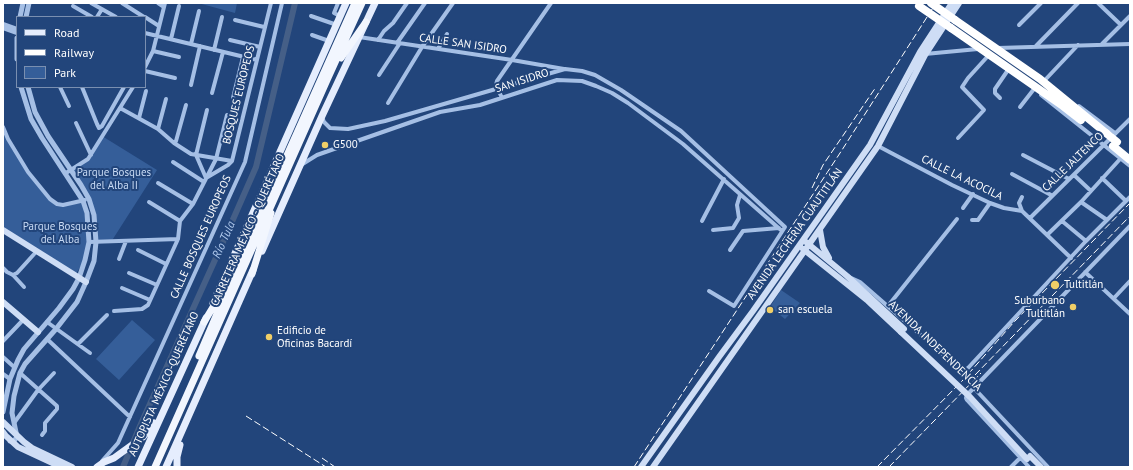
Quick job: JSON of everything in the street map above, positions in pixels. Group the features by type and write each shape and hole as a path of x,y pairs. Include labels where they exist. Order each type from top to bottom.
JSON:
{"highway":[{"name":"CARRETERA MÉXICO - QUERÉTARO","path":"150,467 355,3"},
{"name":"CARRETERA MÉXICO - QUERÉTARO","path":"155,467 326,80 362,3"},
{"path":"931,3 1040,79 1104,138"},
{"path":"917,4 1063,106 1104,138 1130,153"},
{"path":"326,80 366,22"},
{"path":"1115,144 1130,160"},
{"path":"252,274 270,217 275,195"},
{"path":"204,322 235,272"}],"main road":[{"name":"AUTOPISTA MÉXICO-QUERÉTARO","path":"138,467 346,3"},
{"path":"166,467 322,116 375,3"},
{"name":"AVENIDA LECHERIA CUAUTITLÁN","path":"641,467 870,144 952,3"},
{"name":"AVENIDA LECHERIA CUAUTITLÁN","path":"653,467 878,146 923,53 959,3"},
{"path":"3,230 86,282"},
{"path":"820,230 823,247 832,262"},
{"path":"803,240 810,245"},
{"name":"AVENIDA INDEPENDENCIA","path":"810,245 847,276 903,330 1029,458 1041,467"},
{"path":"799,246 805,251"},
{"name":"AVENIDA INDEPENDENCIA","path":"805,251 903,330"},
{"path":"3,302 38,332"},
{"path":"98,465 114,458 141,439 166,407"},
{"path":"177,467 178,452 190,414"},
{"path":"3,422 32,448 72,467"},
{"path":"3,432 10,441 26,452 61,467"},
{"name":"AVENIDA INDEPENDENCIA","path":"1029,458 1035,467"}],"street":[{"path":"20,16 23,3"},
{"path":"26,16 29,3"},
{"path":"92,3 114,16"},
{"path":"122,3 143,16"},
{"path":"146,65 153,51 165,5 158,3"},
{"name":"BOSQUES EUROPEOS","path":"205,180 232,161 271,3"},
{"name":"CALLE BOSQUES EUROPEOS","path":"98,465 117,445 245,162 282,3"},
{"path":"338,3 334,13 340,16"},
{"path":"378,40 384,31 393,23 407,3"},
{"path":"379,75 398,43 425,3"},
{"path":"388,103 422,47 453,3"},
{"path":"502,98 496,85 497,81 551,3"},
{"path":"1019,25 1041,3"},
{"path":"1035,46 1078,3"},
{"path":"1098,3 1121,25"},
{"path":"73,6 90,16"},
{"path":"171,39 179,6"},
{"path":"98,16 102,9"},
{"path":"191,44 199,11"},
{"path":"311,16 337,24"},
{"path":"1102,44 1130,16"},
{"path":"214,50 222,17"},
{"path":"146,18 160,26"},
{"path":"235,20 264,27"},
{"path":"3,24 16,29"},
{"path":"3,28 16,33"},
{"path":"146,33 257,60"},
{"path":"438,49 447,34"},
{"path":"312,36 329,41"},
{"name":"CALLE SAN ISIDRO","path":"359,37 565,69"},
{"path":"230,40 260,48"},
{"path":"1116,133 1000,48 1130,44"},
{"path":"1045,80 1078,45"},
{"path":"191,85 200,46"},
{"path":"923,53 978,49 1104,138 1130,166"},
{"path":"153,51 179,57"},
{"path":"212,93 223,52"},
{"path":"958,138 984,110 962,87 988,56"},
{"path":"233,98 243,57"},
{"name":"SAN ISIDRO","path":"301,165 334,148 440,112 480,105 557,80 582,81 596,86 628,104 683,144 780,230 785,227 681,131 607,82 582,71 565,69 385,122 348,129 330,128 324,122 322,116"},
{"path":"1000,98 995,93 994,89 1008,70"},
{"path":"146,71 174,78"},
{"path":"3,412 14,367 24,349 67,298 79,278 89,242 87,213 83,201 31,119 21,88"},
{"path":"10,441 15,440 16,434 12,413 13,400 20,373 31,356 56,329 77,302 94,261 96,242 94,216 89,199 48,136 35,112 28,88"},
{"path":"60,88 69,106"},
{"path":"82,88 96,124 100,128 123,88"},
{"path":"66,173 85,162 132,88"},
{"path":"1020,107 1034,89"},
{"path":"139,118 146,91"},
{"path":"158,129 166,99"},
{"path":"174,144 186,106"},
{"path":"120,108 158,129 174,144 185,151 196,155 232,161"},
{"path":"205,180 196,155 208,110"},
{"name":"CALLE BOSQUES EUROPEOS","path":"150,300 178,239 180,221 194,204 216,159 227,115"},
{"name":"CALLE JALTENCO","path":"1030,218 1074,175 1104,138 1116,133 1130,119"},
{"path":"76,123 90,153"},
{"path":"3,127 8,139 28,172 50,200 57,204 63,205 89,199"},
{"name":"CALLE LA ACOCILA","path":"878,146 990,203 1004,208 1022,211"},
{"path":"1023,155 1069,180"},
{"path":"1047,235 1081,202 1121,158"},
{"path":"173,162 205,180"},
{"path":"1012,174 1051,196"},
{"path":"1074,175 1090,191"},
{"path":"1102,178 1126,201"},
{"path":"702,221 724,180"},
{"path":"158,182 194,204"},
{"path":"963,208 973,194"},
{"path":"713,230 733,228 738,218 737,205 740,195"},
{"path":"1022,197 1019,203 1022,211 1071,258"},
{"path":"847,276 860,282 962,371 968,368 1086,241 1130,197"},
{"path":"149,202 180,221"},
{"path":"1081,202 1107,220"},
{"path":"972,220 978,220 990,203"},
{"path":"888,306 957,219"},
{"path":"1062,221 1086,241"},
{"path":"1029,467 967,400 967,395 1130,226"},
{"path":"730,250 743,231 780,230"},
{"path":"709,292 734,306 780,230"},
{"path":"89,242 178,239"},
{"path":"119,259 126,241"},
{"path":"138,250 166,264"},
{"path":"13,274 17,273 36,252"},
{"path":"3,268 7,272 13,274 24,287"},
{"path":"1085,272 1130,314"},
{"path":"129,273 157,285"},
{"path":"1114,298 1130,281"},
{"path":"114,311 142,309 145,308 150,300 122,288"},
{"path":"78,344 107,315"},
{"path":"3,341 23,320"},
{"path":"47,322 90,353"},
{"path":"47,339 130,417"},
{"path":"24,349 25,353 31,356"},
{"path":"3,357 14,367"},
{"path":"20,373 57,406 57,409 45,423 45,431 42,435"},
{"path":"14,423 38,390 54,373"},
{"path":"3,374 10,379"},
{"path":"3,394 9,387"},
{"path":"974,388 1048,467"},
{"path":"1011,467 1020,458"}],"green space":[{"path":"198,3 237,3 235,13"},
{"name":"Parque Bosques del Alba","path":"3,127 8,139 44,194 57,204 83,201 89,242 85,260 75,275 3,230"},
{"name":"Parque Bosques del Alba II","path":"102,136 157,170 111,242 96,242 89,199 71,170 85,162"},
{"path":"781,290 800,303 785,319 770,307"},
{"path":"132,320 155,340 119,380 96,359"}],"waterway":[{"name":"Río Tula","path":"123,467 256,167 295,3"}],"railway":[{"path":"634,467 842,150 936,3"},
{"path":"812,188 823,165 876,87"},
{"path":"877,467 963,380 1014,322 1130,203"},
{"path":"975,375 1130,216"},
{"path":"889,467 981,373"},
{"path":"246,416 326,467"},
{"path":"322,458 335,467"}],"place":[{"name":"G500","path":"325,145"},
{"name":"Tultitlán","path":"1055,285"},
{"name":"Suburbano Tultitlán","path":"1073,307"},
{"name":"san escuela","path":"770,310"},
{"name":"Edificio de Oficinas Bacardí","path":"269,337"}]}
